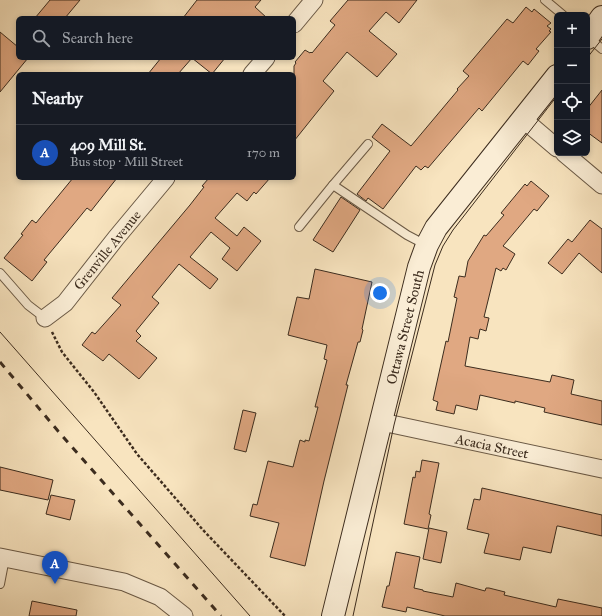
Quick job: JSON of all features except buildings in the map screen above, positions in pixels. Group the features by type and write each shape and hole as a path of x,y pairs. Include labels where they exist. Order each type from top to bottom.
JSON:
{"main road":[{"path":"590,33 602,17"},
{"name":"Ottawa Street South","path":"334,616 420,267 427,245 436,228 554,80"}],"street":[{"path":"296,22 314,0"},
{"path":"254,72 264,60"},
{"path":"523,119 554,145"},
{"path":"568,156 602,185"},
{"name":"Grenville Avenue","path":"45,318 65,303 164,180"},
{"name":"Acacia Street","path":"382,422 602,469"},
{"path":"2,557 124,582 160,597 184,616"}],"lane":[{"path":"545,0 559,12"},
{"path":"590,39 602,49"},
{"path":"299,228 368,144"},
{"path":"333,185 407,235 427,245"},
{"path":"0,273 28,305 45,318"},
{"path":"0,584 2,557"}],"path":[{"path":"45,318 62,352 94,392 137,454 203,530 285,616"}],"tram line":[{"path":"590,54 602,39"},
{"path":"353,616 394,425 435,265 443,246 453,230 554,100"},
{"path":"0,332 250,616"}],"railway":[{"path":"0,362 58,431 221,616"}],"place":[{"name":"409 Mill St.","path":"55,584"}]}
